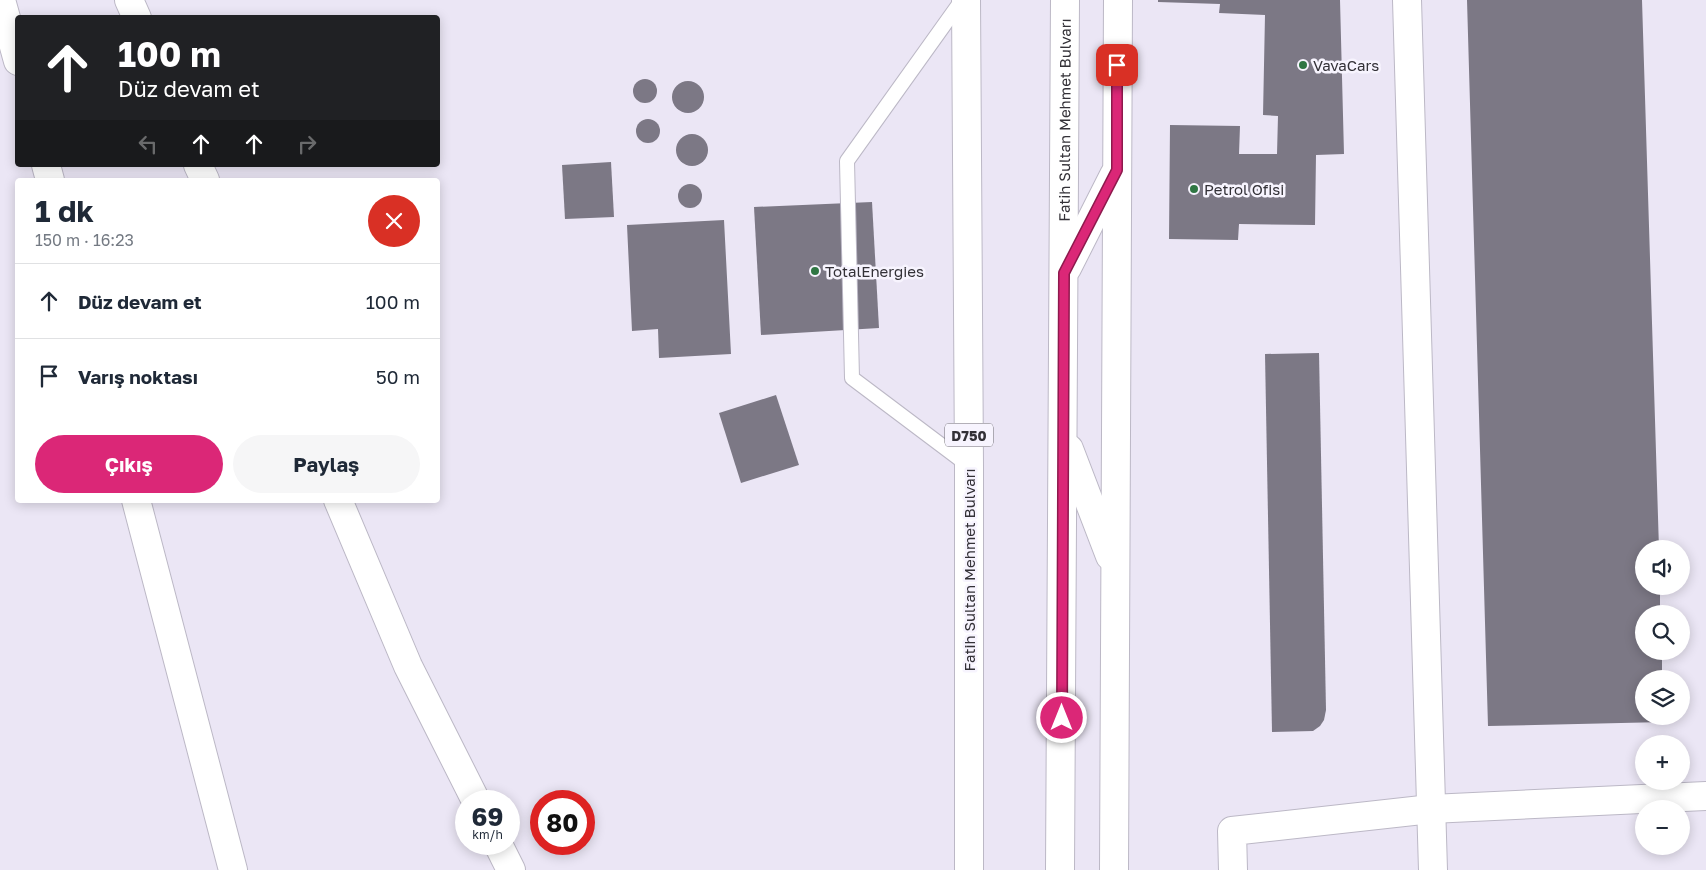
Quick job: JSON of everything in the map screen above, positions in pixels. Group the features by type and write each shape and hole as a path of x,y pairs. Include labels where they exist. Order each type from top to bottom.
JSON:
{"main road":[{"path":"1,0 15,50"},
{"path":"129,0 136,15"},
{"name":"Fatih Sultan Mehmet Bulvarı","path":"966,0 970,466 969,870"},
{"name":"Fatih Sultan Mehmet Bulvarı","path":"1060,870 1065,0"},
{"path":"1114,870 1118,0"},
{"path":"1407,0 1433,870"},
{"path":"1064,273 1117,170"},
{"path":"1063,434 1116,571"},
{"path":"137,503 232,870"},
{"path":"339,503 408,666 470,790"},
{"path":"1233,870 1232,831 1431,808 1706,796"},
{"path":"504,855 511,870"}],"lane":[{"path":"962,0 847,161 847,171 852,378 970,466"}],"building":[{"path":"1158,0 1340,0 1344,154 1316,155 1315,225 1239,224 1238,240 1169,239 1170,125 1240,126 1239,154 1277,154 1278,116 1263,115 1265,15 1219,13 1220,4 1158,2"},
{"path":"1467,0 1642,0 1659,540 1635,540 1635,595 1660,595 1660,605 1635,605 1635,660 1662,660 1662,670 1635,670 1635,723 1488,726"},
{"path":"645,79 650,80 656,86 656,96 650,102 645,103 640,102 634,96 633,91 634,86 640,80"},
{"path":"688,81 700,85 704,97 700,109 688,113 676,109 672,97 676,85"},
{"path":"648,119 653,120 659,126 659,136 653,142 648,143 643,142 637,136 636,131 637,126 643,120"},
{"path":"692,134 704,138 708,150 704,162 692,166 680,162 676,150 680,138"},
{"path":"611,162 614,217 565,219 562,165"},
{"path":"690,184 698,188 702,196 698,204 690,208 682,204 678,196 682,188"},
{"path":"872,202 879,328 761,335 754,207"},
{"path":"724,220 731,354 659,358 658,329 632,331 627,225"},
{"path":"1319,353 1326,710 1324,720 1313,731 1272,732 1265,354"},
{"path":"776,395 799,465 741,483 719,413"}],"place":[{"name":"VavaCars","path":"1303,65"},
{"name":"Petrol Ofisi","path":"1194,189"},
{"name":"TotalEnergies","path":"815,271"}],"route":[{"path":"1062,718 1064,273 1117,170 1117,65"}]}
